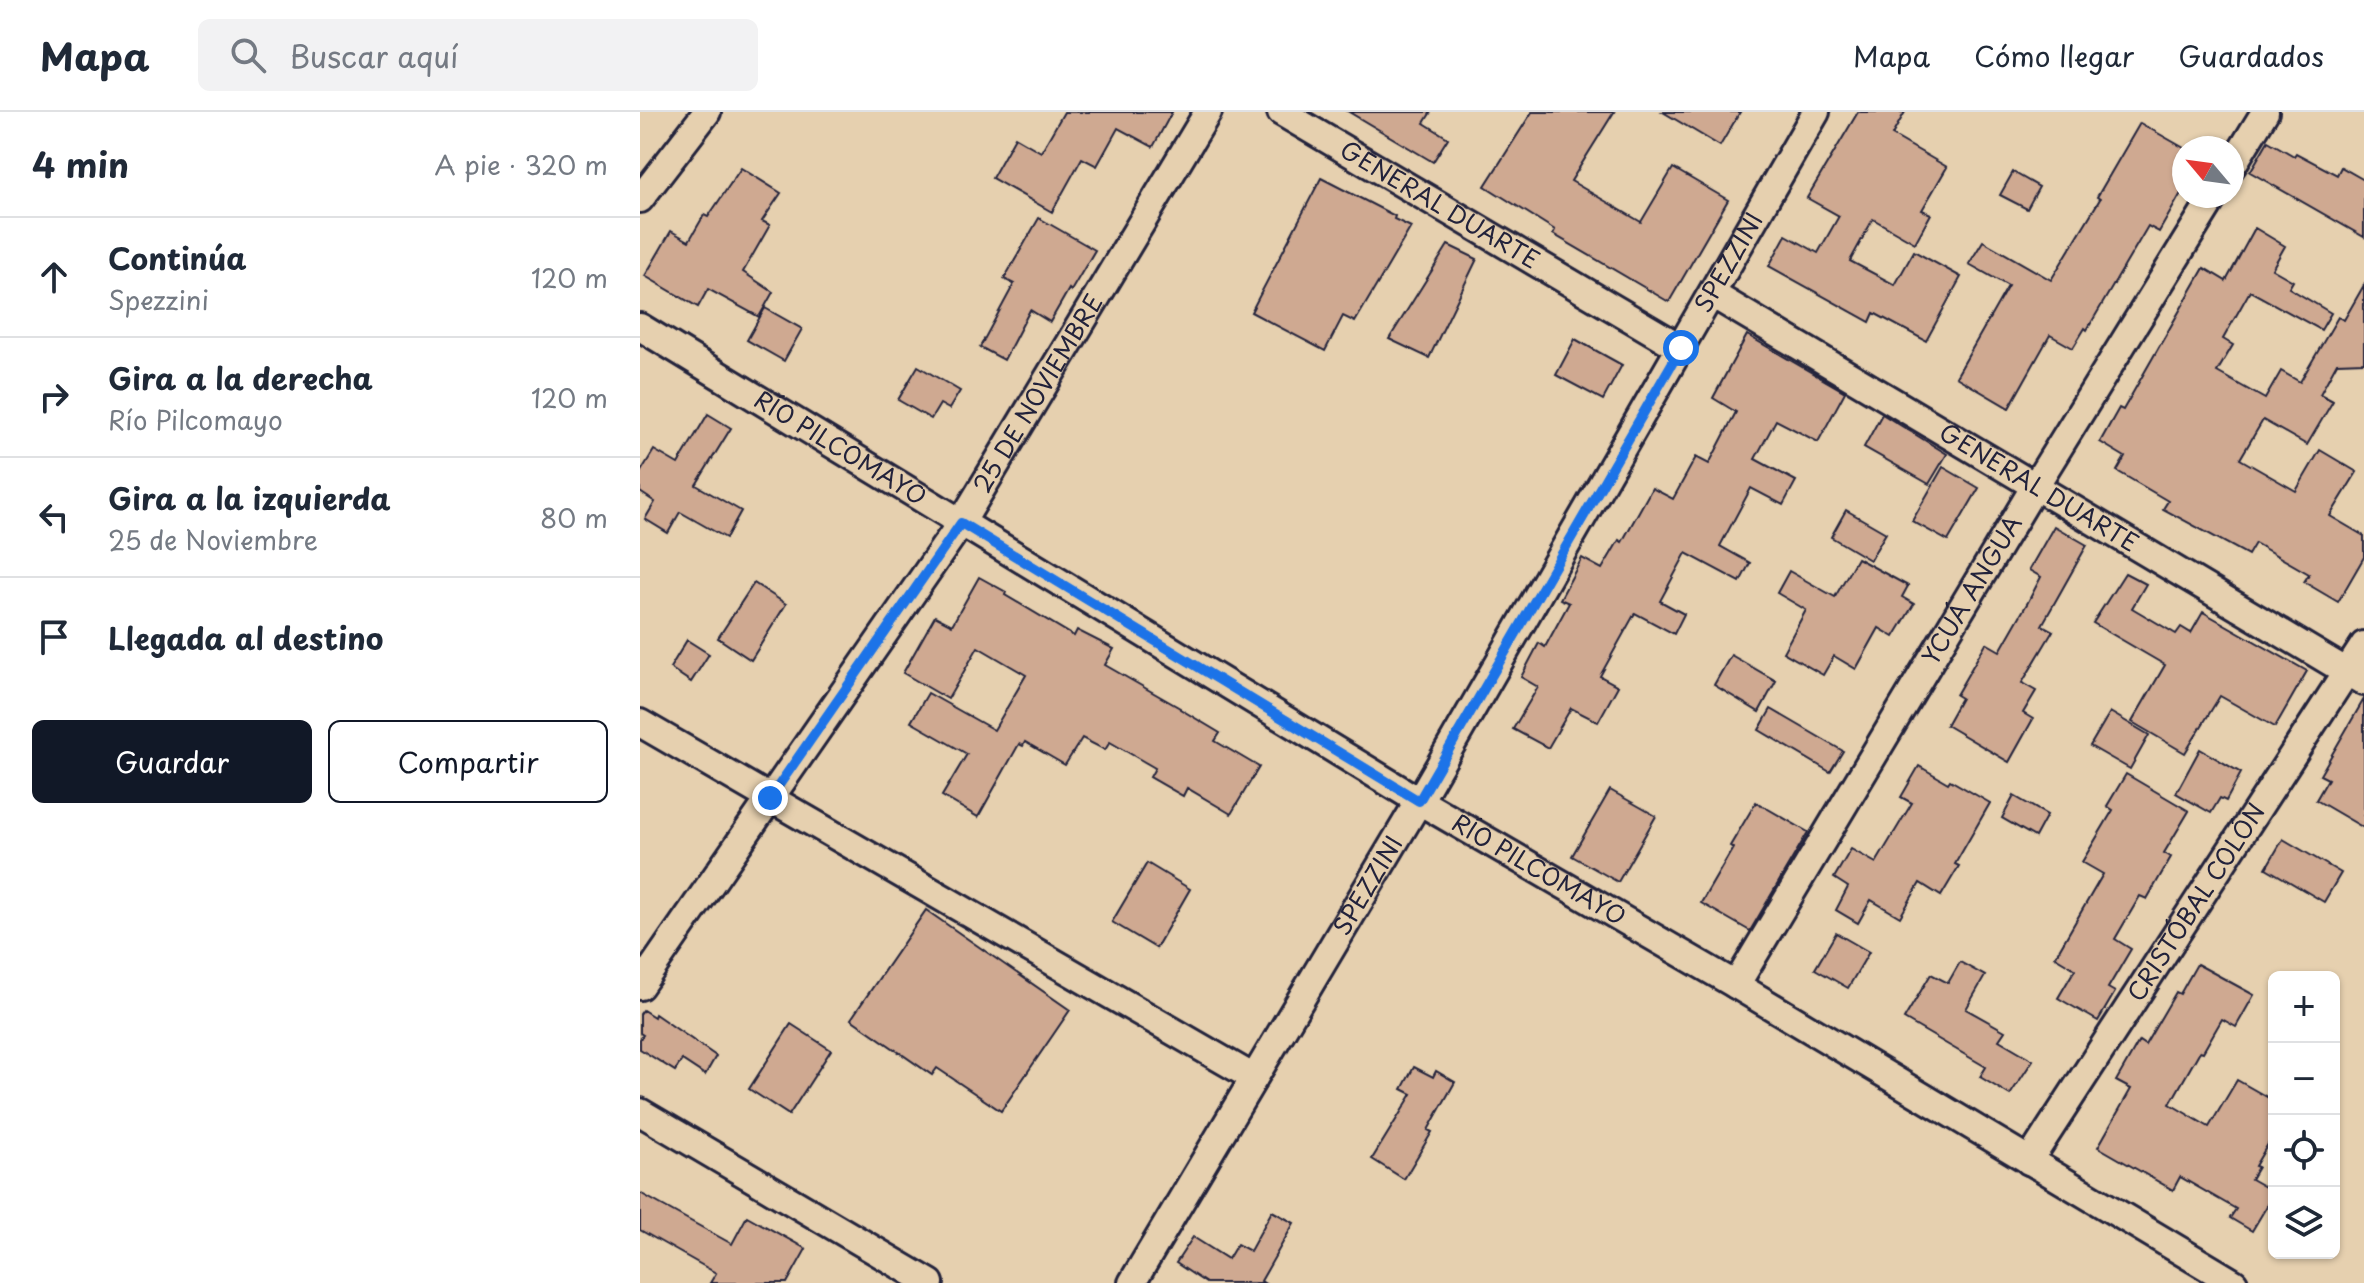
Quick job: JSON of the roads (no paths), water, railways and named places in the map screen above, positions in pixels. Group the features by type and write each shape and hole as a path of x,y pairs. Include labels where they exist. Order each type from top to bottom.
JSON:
{"street":[{"path":"640,199 707,112"},
{"name":"25 DE NOVIEMBRE","path":"640,986 961,523 1208,112"},
{"name":"GENERAL DUARTE","path":"1281,112 1681,348"},
{"name":"SPEZZINI","path":"1132,1283 1419,801 1816,112"},
{"path":"2244,146 2265,112"},
{"name":"YCUÁ ANGUA","path":"1736,985 2035,486 2207,208"},
{"name":"GENERAL DUARTE","path":"1712,294 2355,677"},
{"name":"RÍO PILCOMAYO","path":"640,327 1419,801 1736,985 2234,1283"},
{"name":"CRISTÓBAL COLÓN","path":"2029,1161 2355,677 2364,645"},
{"path":"640,723 1254,1078"},
{"path":"640,1112 930,1283"}]}
